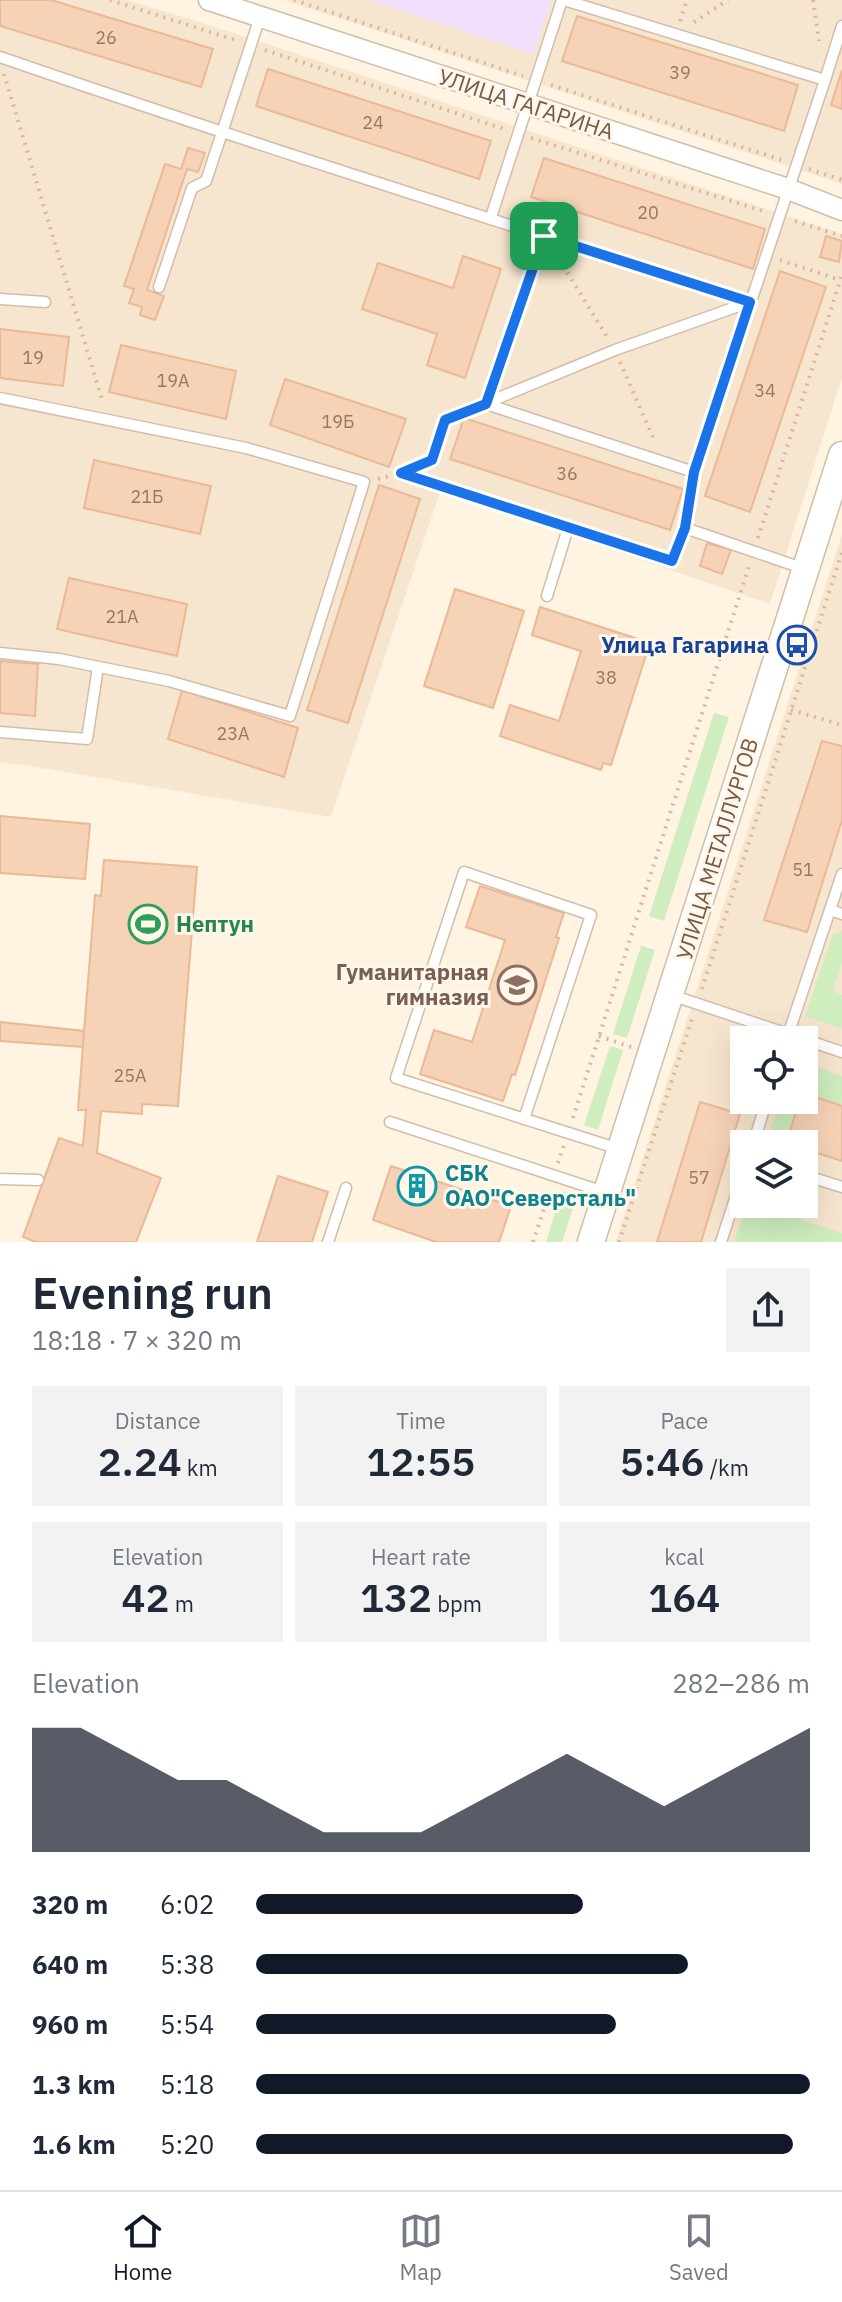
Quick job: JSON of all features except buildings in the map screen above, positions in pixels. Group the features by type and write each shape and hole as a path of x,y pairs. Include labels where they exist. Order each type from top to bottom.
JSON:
{"street":[{"name":"УЛИЦА ГАГАРИНА","path":"209,0 788,189 842,210"},
{"name":"УЛИЦА МЕТАЛЛУРГОВ","path":"591,1242 842,455"}],"lane":[{"path":"491,217 563,0 825,80"},
{"path":"159,287 192,188 206,181 260,17"},
{"path":"547,596 568,528 672,561 685,528 694,472 842,26"},
{"path":"0,60 750,302"},
{"path":"486,404 544,236"},
{"path":"0,299 45,302"},
{"path":"432,460 445,420 615,350 750,302"},
{"path":"0,398 246,448 364,482 290,716 169,681 59,659 0,653"},
{"path":"486,404 694,472"},
{"path":"685,528 805,569"},
{"path":"0,732 87,739 98,667"},
{"path":"524,1119 591,915 464,872 396,1078 568,1134 621,1150"},
{"path":"792,1026 842,874"},
{"path":"830,910 842,914"},
{"path":"671,995 758,1026"},
{"path":"818,1045 842,1052"},
{"path":"390,1122 606,1192"},
{"path":"0,1179 38,1180"},
{"path":"818,1179 842,1187"},
{"path":"328,1242 346,1188"},
{"path":"721,1242 730,1214"}],"path":[{"path":"110,0 842,236"},
{"path":"294,0 842,180"},
{"path":"675,34 728,0"},
{"path":"0,60 108,420"},
{"path":"533,1242 841,277 766,256"},
{"path":"364,482 401,473 432,460"},
{"path":"401,473 568,528"},
{"path":"619,1242 842,552"},
{"path":"790,710 842,725"}],"shaded area":[{"path":"0,0 127,0 842,234 842,378 770,604 440,492 331,817 0,763"},
{"path":"284,0 842,0 842,184"},
{"path":"369,0 552,0 533,54"},
{"path":"842,534 842,1242 616,1242"}],"green space":[{"path":"714,713 729,717 664,921 649,916"},
{"path":"842,931 842,962 833,991 842,995 842,1029 805,1016 833,934"},
{"path":"641,946 655,950 627,1038 613,1034"},
{"path":"610,1046 623,1050 598,1130 584,1125"},
{"path":"818,1068 842,1076 842,1106 818,1098"},
{"path":"776,1114 796,1114 791,1130 770,1130"},
{"path":"562,1191 577,1196 562,1242 546,1242"},
{"path":"742,1218 795,1218 842,1233 842,1242 734,1242"}],"place":[{"name":"Улица Гагарина","path":"797,645"},
{"name":"Нептун","path":"148,924"},
{"name":"Гуманитарная гимназия","path":"517,985"},
{"name":"СБК ОАО\"Северсталь\"","path":"417,1186"}],"route":[{"path":"544,236 750,302 694,472 685,528 672,561 401,473 432,460 445,420 486,404 544,236"}]}
